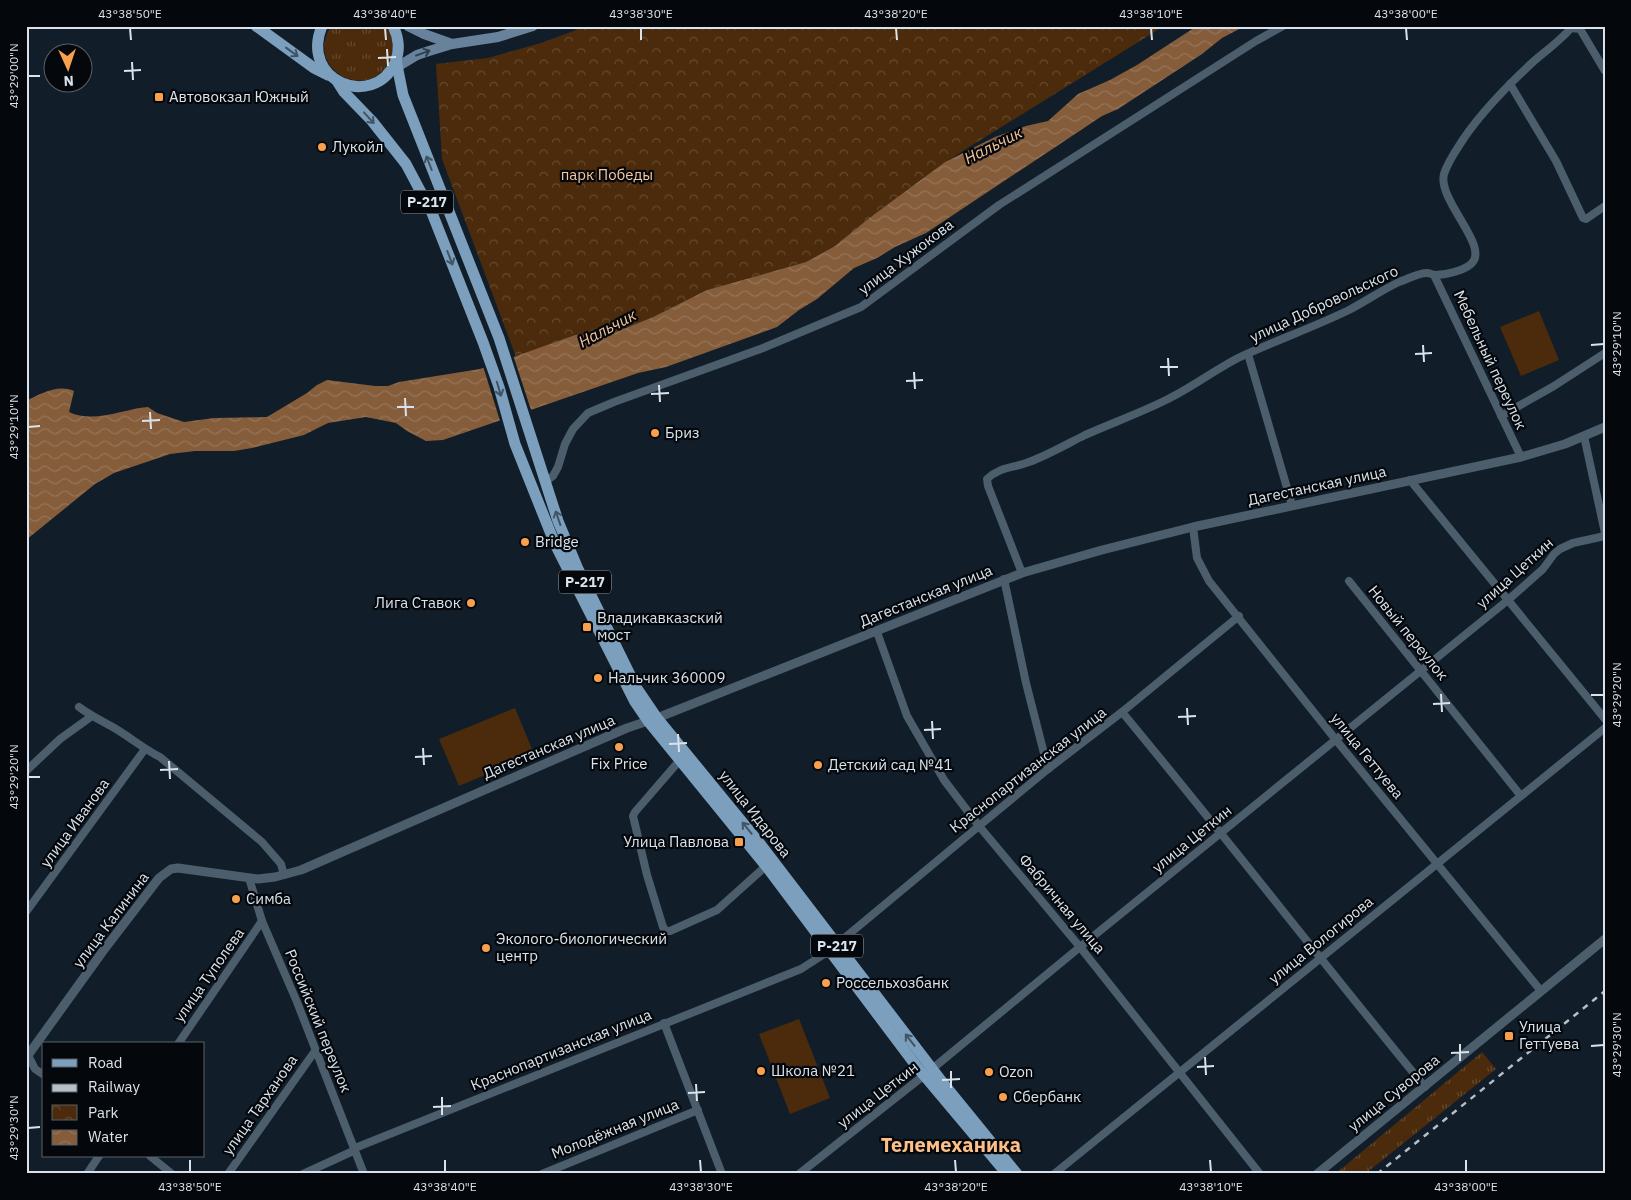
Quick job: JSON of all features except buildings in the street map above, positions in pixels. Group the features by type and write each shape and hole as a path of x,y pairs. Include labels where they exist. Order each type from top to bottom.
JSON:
{"main road":[{"name":"Р-217","path":"256,26 314,68 346,85 364,86 381,79 394,67 398,41 394,27"},
{"name":"Р-217","path":"322,26 318,35 318,57 323,67 334,79"},
{"path":"408,26 452,44"},
{"path":"394,67 417,55 452,44 480,41 533,26"},
{"name":"улица Идарова","path":"394,67 403,95 499,338 558,521 578,569 652,719 680,760 832,948 1007,1174"},
{"name":"улица Идарова","path":"334,79 380,130 406,164 440,231 499,387 515,444 555,544 626,686 652,719 761,845 832,948"},
{"name":"улица Идарова","path":"928,1072 1017,1174"}],"street":[{"name":"улица Хужокова","path":"546,481 553,476 558,467 569,436 578,422 588,413 763,348 862,307 999,205 1256,41 1283,26"},
{"path":"1571,27 1580,29 1605,71"},
{"name":"улица Добровольского","path":"1022,572 988,486 987,479 993,473 1028,462 1166,400 1238,358 1339,314 1400,282 1419,275 1428,273 1434,275 1468,266 1476,258 1475,246 1445,190 1443,179 1447,167 1487,107 1571,27"},
{"path":"1510,84 1556,161 1581,214 1586,219 1605,206"},
{"name":"Мебельный переулок","path":"1434,275 1521,457"},
{"path":"1501,416 1554,386 1605,353"},
{"path":"1248,354 1292,505"},
{"name":"Дагестанская улица","path":"284,875 301,870 627,728 876,632 1022,572 1102,550 1292,505 1521,457 1565,444 1605,427"},
{"path":"1584,436 1605,534"},
{"path":"1410,480 1605,719"},
{"name":"улица Геттуева","path":"1193,528 1195,551 1209,581 1541,991"},
{"name":"улица Цеткин","path":"799,1174 928,1072 1508,600 1543,569 1560,549 1573,543 1605,534"},
{"path":"1004,579 1026,683 1048,769"},
{"name":"Новый переулок","path":"1349,580 1521,796"},
{"name":"Краснопартизанская улица","path":"303,1174 351,1152 355,1148 801,969 832,948 1048,769 1122,712 1238,616"},
{"name":"Фабричная улица","path":"876,632 907,716 944,780 979,826 1080,947 1260,1174"},
{"path":"79,707 118,730 145,750 160,757 262,842 281,864 284,875"},
{"path":"1122,712 1222,832 1320,958 1425,1086"},
{"path":"26,771 60,739 92,716"},
{"name":"улица Вологирова","path":"1054,1174 1605,728"},
{"name":"улица Иванова","path":"26,912 145,750"},
{"path":"680,760 635,812 634,816 647,875 663,927 666,931 670,931 717,910 766,866"},
{"name":"улица Калинина","path":"27,1055 103,951 165,872 171,869 186,868 258,879 284,875"},
{"name":"Российский переулок","path":"249,878 262,921 297,1002 364,1174"},
{"name":"улица Туполева","path":"179,1042 262,921"},
{"name":"улица Суворова","path":"1317,1174 1605,939"},
{"path":"664,1023 722,1174"},
{"name":"улица Тарханова","path":"228,1174 315,1051"},
{"path":"27,1055 35,1069 42,1074"},
{"name":"Молодёжная улица","path":"542,1174 698,1110"},
{"path":"87,1174 98,1158"},
{"path":"152,1158 172,1174"}],"green space":[{"path":"331,26 386,26 392,38 393,46 390,59 381,72 369,79 356,80 343,77 333,69 326,57 325,42"},
{"name":"парк Победы","path":"587,26 1164,26 945,162 835,246 806,262 707,290 653,317 616,332 575,335 516,357 442,159 436,64 488,58 541,43"},
{"path":"1539,311 1559,360 1521,376 1500,327"},
{"path":"515,708 534,754 459,786 439,739"},
{"path":"799,1019 830,1098 790,1114 759,1034"},
{"path":"1482,1052 1496,1069 1365,1174 1335,1174"}],"water":[{"name":"Нальчик","path":"1197,26 1245,26 1222,38 1202,54 1118,109 1102,116 926,233 854,268 817,299 777,327 666,367 638,373 443,440 426,441 396,423 366,417 328,423 304,435 252,448 234,451 195,451 170,454 114,473 95,484 26,540 26,401 43,393 55,389 74,391 69,412 88,417 148,407 157,413 184,422 214,418 267,417 327,380 388,386 399,382 480,369 575,335 616,332 653,317 707,290 806,262 835,246 945,162 995,137 1026,126 1048,121 1078,94 1110,80 1137,65"}],"pier":[{"path":"513,355 532,413 501,424 483,366"}],"railway":[{"path":"1377,1174 1605,991"}],"place":[{"name":"Автовокзал Южный","path":"159,97"},
{"name":"Лукойл","path":"322,147"},
{"name":"Бриз","path":"655,433"},
{"name":"Bridge","path":"525,542"},
{"name":"Лига Ставок","path":"471,603"},
{"name":"Владикавказский мост","path":"587,627"},
{"name":"Нальчик 360009","path":"598,678"},
{"name":"Fix Price","path":"619,747"},
{"name":"Детский сад №41","path":"818,765"},
{"name":"Улица Павлова","path":"739,842"},
{"name":"Симба","path":"236,899"},
{"name":"Эколого-биологический центр","path":"486,948"},
{"name":"Россельхозбанк","path":"826,983"},
{"name":"Улица Геттуева","path":"1509,1036"},
{"name":"Школа №21","path":"761,1071"},
{"name":"Ozon","path":"989,1072"},
{"name":"Сбербанк","path":"1003,1097"}],"district":[{"name":"Телемеханика","path":"951,1145"}]}
